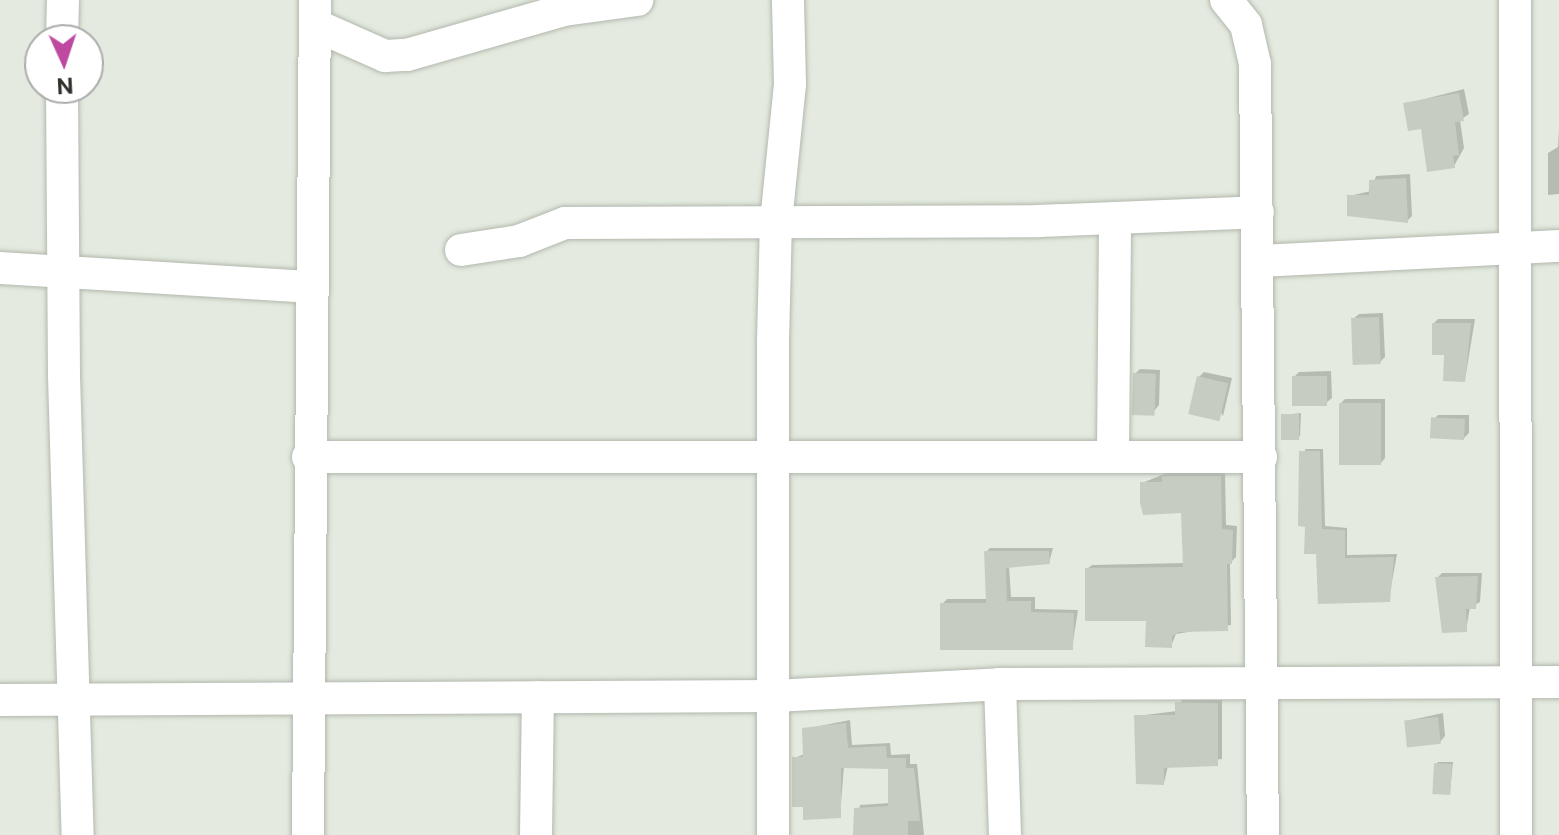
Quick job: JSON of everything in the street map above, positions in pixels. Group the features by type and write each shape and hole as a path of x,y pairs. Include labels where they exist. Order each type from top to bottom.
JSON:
{"street":[{"path":"62,24 63,0"},
{"path":"315,12 385,56 407,55 564,10 637,0"},
{"path":"773,835 776,222 790,84 788,0"},
{"path":"1226,0 1246,25 1255,64 1261,261 1260,687 1263,835"},
{"path":"1515,0 1512,247 1516,835"},
{"path":"308,835 309,287 315,12"},
{"path":"62,104 63,272 77,703 78,835"},
{"path":"461,250 519,241 565,223 1115,218 1258,212"},
{"path":"1113,455 1115,218"},
{"path":"1261,261 1559,246"},
{"path":"0,268 309,287"},
{"path":"308,457 1261,457"},
{"path":"0,700 77,703 310,702 774,696 1000,684 1260,687 1559,682"},
{"path":"1000,684 1005,835"},
{"path":"536,835 538,697"}],"building":[{"path":"1459,93 1464,121 1455,122 1459,155 1453,156 1455,168 1427,172 1421,129 1408,131 1403,103"},
{"path":"1406,178 1408,223 1347,216 1347,195 1369,195 1369,180"},
{"path":"1379,317 1381,364 1353,365 1351,318"},
{"path":"1432,323 1471,323 1465,382 1443,381 1444,355 1432,355"},
{"path":"1133,373 1156,374 1155,416 1132,415"},
{"path":"1197,376 1228,383 1219,421 1188,414"},
{"path":"1292,376 1327,376 1327,406 1292,406"},
{"path":"1339,403 1381,403 1381,465 1339,465"},
{"path":"1281,414 1299,414 1299,440 1281,440"},
{"path":"1431,417 1465,419 1464,440 1430,438"},
{"path":"1299,451 1320,451 1322,529 1345,530 1345,558 1394,557 1390,602 1318,604 1316,554 1304,554 1305,527 1298,526"},
{"path":"1162,476 1221,476 1222,529 1233,530 1232,564 1227,564 1228,631 1179,632 1172,636 1172,648 1145,647 1146,621 1085,621 1085,568 1183,567 1181,513 1143,515 1140,503 1140,482 1162,482"},
{"path":"984,551 1049,551 1050,564 1006,568 1007,601 1031,601 1031,612 1074,613 1073,650 940,650 940,603 986,603"},
{"path":"1478,576 1476,609 1466,609 1467,632 1442,633 1435,577"},
{"path":"1175,702 1218,703 1218,766 1164,768 1164,785 1136,784 1134,715 1175,715"},
{"path":"1438,717 1441,744 1407,747 1404,721"},
{"path":"846,723 848,748 886,746 887,758 906,758 906,768 914,768 920,821 908,821 908,835 853,835 854,808 888,806 888,769 841,768 841,818 803,820 803,807 792,807 792,757 803,757 802,728"},
{"path":"1434,763 1452,764 1450,795 1432,794"}]}
